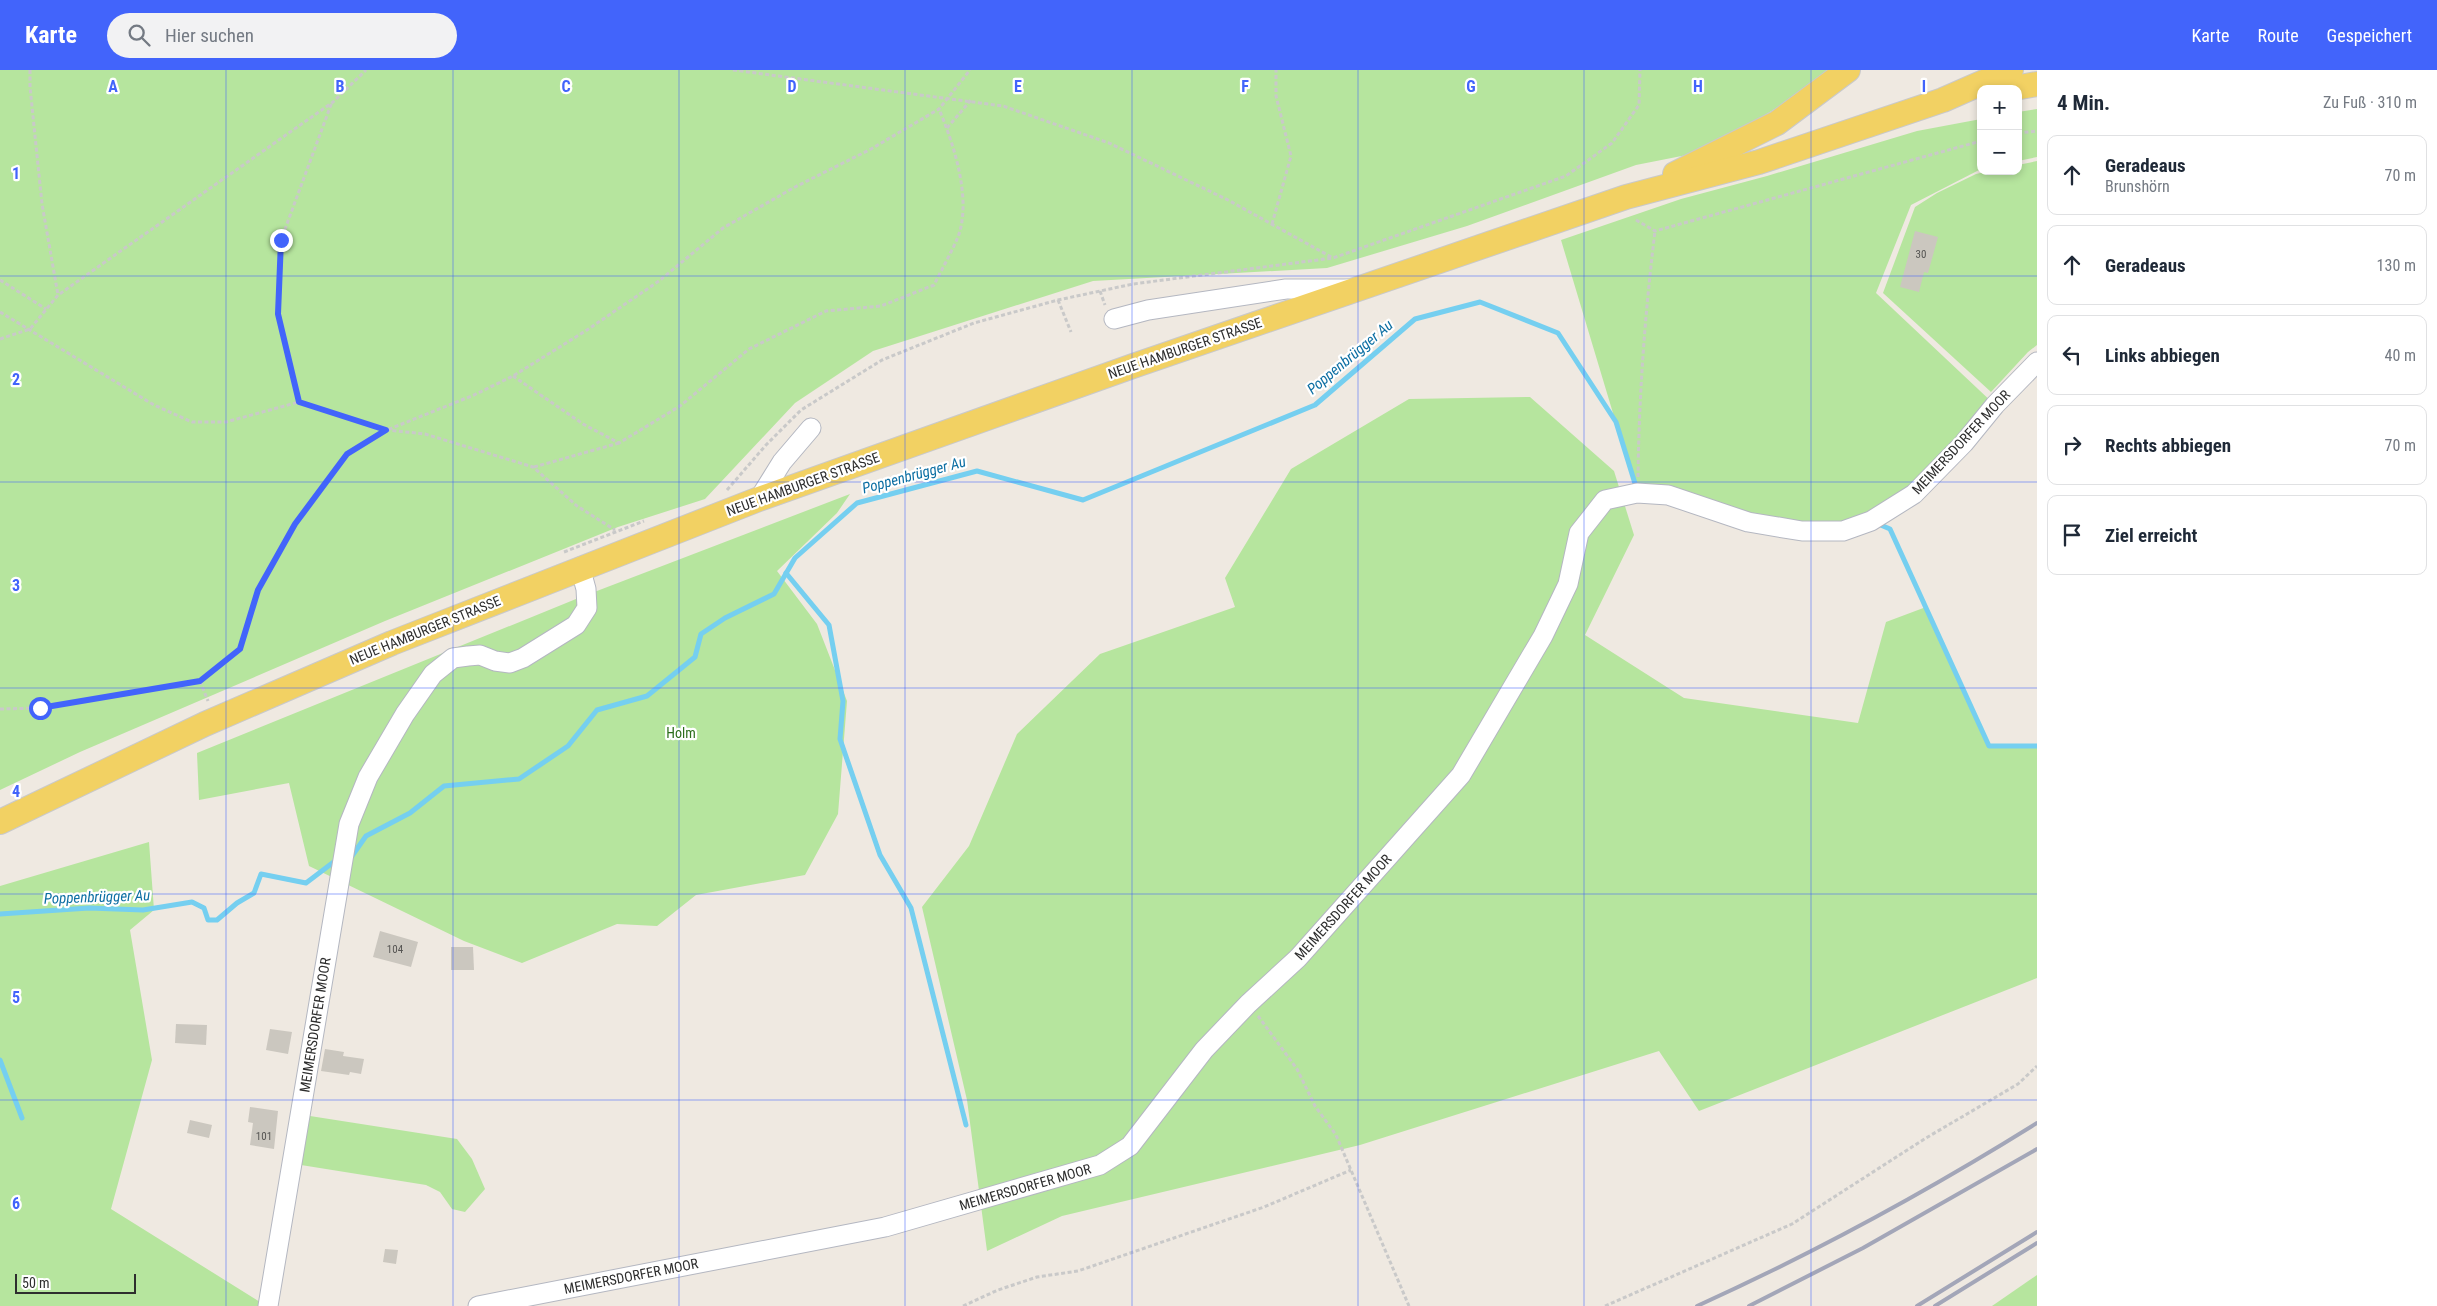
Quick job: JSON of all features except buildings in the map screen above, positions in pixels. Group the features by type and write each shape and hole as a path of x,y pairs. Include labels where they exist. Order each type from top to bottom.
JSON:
{"main road":[{"path":"1626,197 1739,144 1777,123 1848,70"},
{"path":"1626,197 1759,162 1943,100 2011,70"},
{"path":"2022,87 2037,84"},
{"path":"1943,100 1977,95"},
{"name":"NEUE HAMBURGER STRASSE","path":"0,822 205,724 392,643 580,567 759,498 1357,288 1626,197"}],"street":[{"path":"1114,319 1148,310 1286,288 1357,288"},
{"name":"MEIMERSDORFER MOOR","path":"478,1306 885,1227 1100,1165 1130,1146 1204,1050 1248,1004 1298,958 1461,775 1551,618 1568,584 1578,533 1604,500 1638,493 1668,495 1748,522 1802,531 1843,531 1871,521 1914,494 1964,443 1995,405 2037,362"},
{"path":"759,498 782,462 811,428"},
{"name":"MEIMERSDORFER MOOR","path":"268,1306 348,824 368,777 405,714 433,674 453,658 480,655 495,662 510,663 524,658 576,625 587,608 586,589 580,567"}],"path":[{"path":"30,70 30,87 42,204 58,295"},
{"path":"0,339 30,329 58,295 332,102 366,70"},
{"path":"732,70 971,100 1003,106 1109,143 1228,200 1333,258"},
{"path":"0,709 40,708 200,681 240,649 258,590 295,524 347,454 386,430 474,395 513,376 587,330 659,281 723,228 794,187 872,149 939,109 970,70"},
{"path":"1272,224 1291,156 1276,96 1276,70"},
{"path":"1566,176 1612,143 1639,105 1640,70"},
{"path":"947,128 971,100"},
{"path":"299,402 278,314 281,240 332,102"},
{"path":"533,467 619,443 680,406 749,349 826,311 881,306 934,285 958,235 964,193 947,128 939,109"},
{"path":"2022,134 2037,132"},
{"path":"1636,220 1655,231 1977,143"},
{"path":"1638,493 1640,396 1645,318 1655,231"},
{"path":"0,280 46,309"},
{"path":"1058,300 1071,332"},
{"path":"0,312 154,405 192,422 226,422 299,402 386,430 425,434 533,467 578,506 616,531"},
{"path":"513,376 583,424 619,443"},
{"path":"200,681 210,704"},
{"path":"1248,1004 1297,1069 1315,1106 1336,1135 1409,1306"},
{"path":"1605,1306 1792,1224 1926,1138 2018,1084 2037,1066"},
{"path":"963,1306 998,1290 1037,1277 1078,1271 1264,1207 1351,1170"}],"green space":[{"path":"0,70 1830,70 1786,102 1707,151 1636,165 1467,226 1327,268 1093,281 873,351 795,403 705,499 618,527 385,621 80,752 0,790"},
{"path":"2037,109 2037,157 2022,160 2022,130 2022,111"},
{"path":"1977,120 1977,171 1911,205 1876,293 1995,405 1914,494 1843,531 1637,493 1561,240 1681,199 1767,176 1917,131"},
{"path":"2037,161 2037,345 2028,352 1991,392 1883,293 1915,207 1937,193 1976,174 2022,175 2022,164"},
{"path":"1530,397 1614,471 1634,535 1585,635 1684,698 1858,723 1886,622 1926,607 1989,746 2037,746 2037,978 1699,1111 1659,1051 1360,1145 1062,1216 987,1251 967,1100 922,907 969,846 1017,734 1100,654 1235,607 1225,578 1291,469 1409,399"},
{"name":"Holm","path":"850,494 837,513 777,571 817,624 847,701 838,814 805,875 696,895 657,926 617,924 522,963 464,941 309,866 289,783 199,800 197,753 576,599"},
{"path":"149,842 154,910 130,930 152,1060 111,1209 260,1302 274,1306 0,1306 0,886"},
{"path":"310,1116 457,1139 472,1159 485,1189 465,1212 452,1209 440,1192 426,1185 301,1165"},
{"path":"2037,1275 2037,1306 1992,1306"}],"waterway":[{"name":"Poppenbrügger Au","path":"352,856 366,836 410,813 444,786 519,779 568,746 597,710 647,696 695,657 701,634 725,618 774,594 795,558 857,503 977,471 1083,500 1315,405 1415,319 1480,302 1558,333 1616,422 1637,490"},
{"path":"1876,523 1890,529 1989,746 2037,746"},
{"path":"786,573 829,625 843,701 840,739 880,855 911,908 966,1125"},
{"name":"Poppenbrügger Au","path":"0,914 89,908 143,910 192,902 204,908 208,920 217,920 237,903 254,893 261,874 306,883 335,861"},
{"path":"0,1060 22,1118"}],"railway":[{"path":"1697,1306 1784,1265 1870,1220 1954,1173 2037,1123"},
{"path":"1749,1306 1863,1248 2037,1149"},
{"path":"1917,1306 2037,1232"},
{"path":"1935,1306 2037,1243"}],"route":[{"path":"40,708 168,688 200,681 240,649 258,590 295,524 347,454 386,430 299,402 278,314 281,240"}]}
